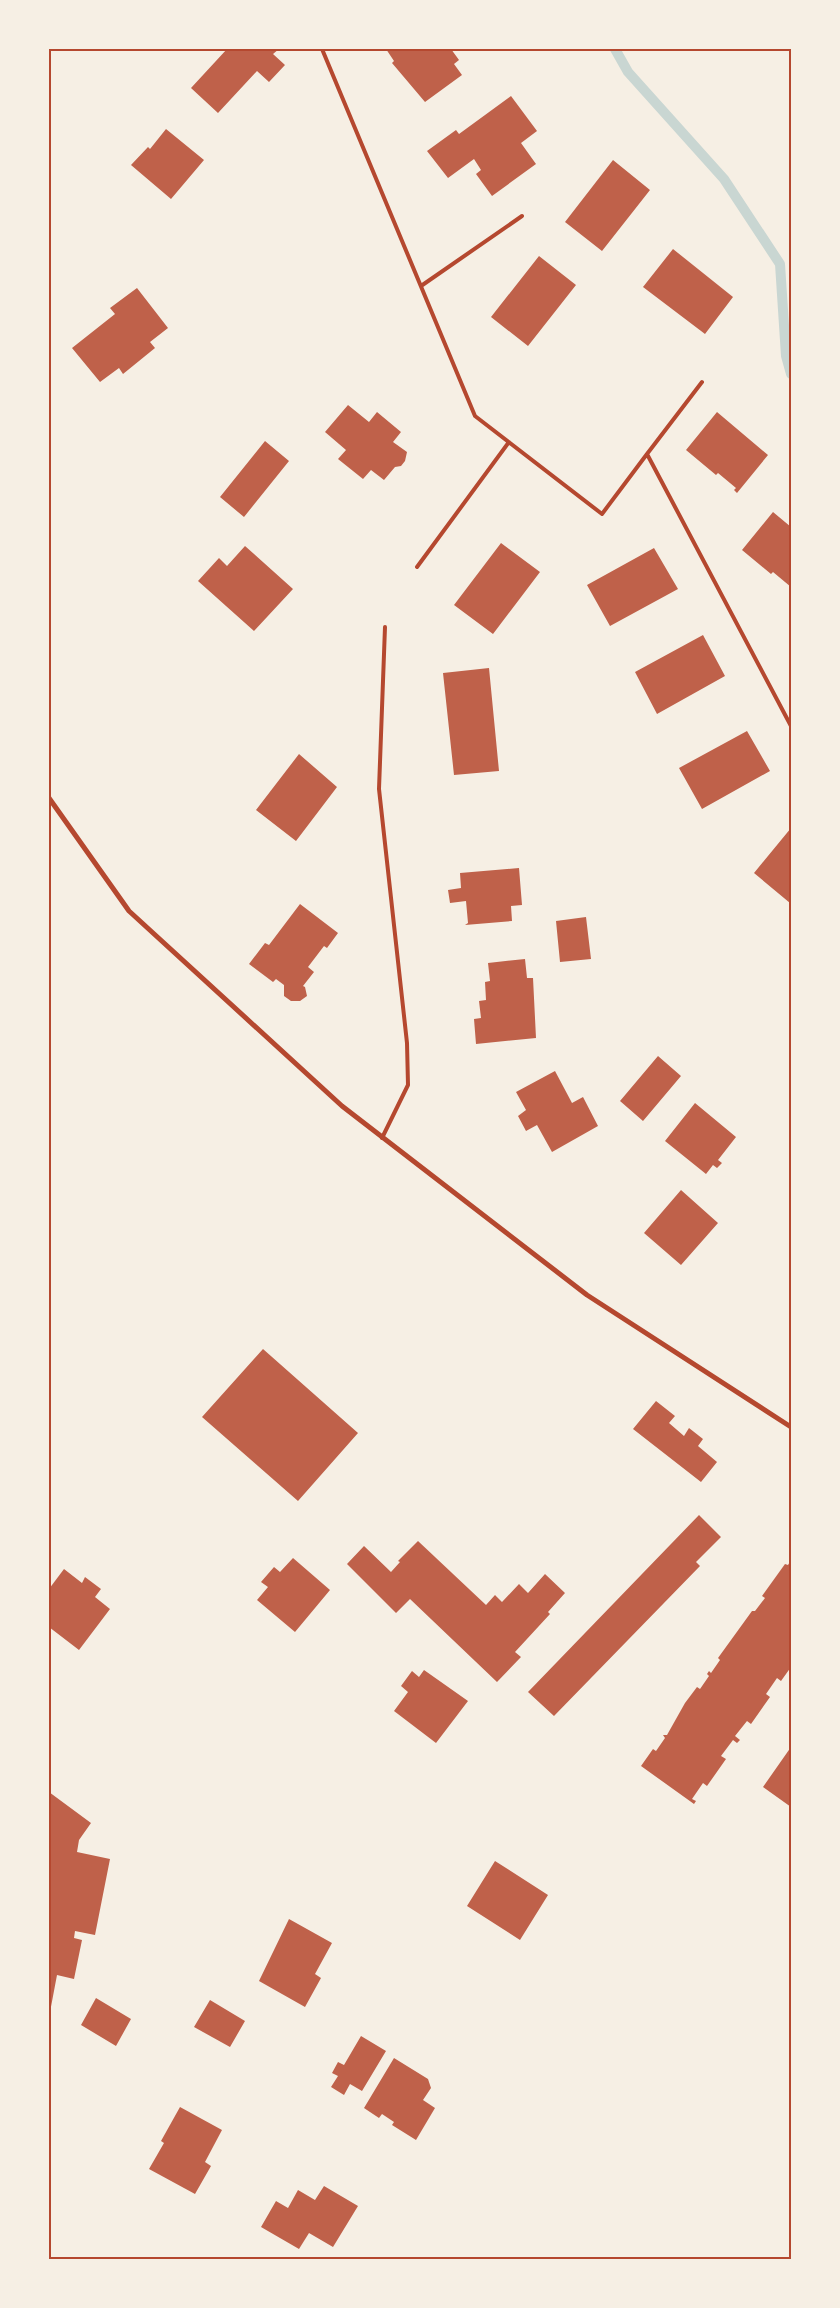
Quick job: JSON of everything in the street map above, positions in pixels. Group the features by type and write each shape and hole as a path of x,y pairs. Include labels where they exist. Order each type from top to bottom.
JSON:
{"street":[{"path":"49,798 129,911 342,1106 587,1295 791,1427"}],"lane":[{"path":"322,49 475,416 602,514 702,382"},
{"path":"420,286 522,216"},
{"path":"416,567 509,442"},
{"path":"648,454 791,726"},
{"path":"382,1138 408,1085 407,1043 379,789 385,627"}],"building":[{"path":"227,49 279,49 273,54 285,65 269,82 257,71 218,113 191,88"},
{"path":"386,49 451,49 459,60 454,64 462,75 425,102 392,63 394,61"},
{"path":"511,96 537,131 521,143 536,164 492,196 476,174 481,170 474,159 448,178 427,151 456,130 459,134"},
{"path":"166,129 204,160 171,199 131,165 148,147 150,149"},
{"path":"613,160 650,190 602,251 565,222"},
{"path":"673,249 733,297 705,334 643,287"},
{"path":"539,256 576,285 528,346 491,317"},
{"path":"137,288 168,328 150,342 155,348 123,374 119,368 100,382 72,348 115,314 110,308"},
{"path":"348,405 369,422 377,412 401,432 393,442 407,452 405,461 401,466 395,467 384,480 371,470 363,479 338,459 346,450 325,432"},
{"path":"717,412 768,455 737,493 734,490 736,488 718,473 716,475 686,450"},
{"path":"265,441 289,461 244,517 220,497"},
{"path":"773,512 791,527 791,587 773,572 771,574 742,550"},
{"path":"501,543 540,572 493,634 454,605"},
{"path":"245,546 293,589 254,631 198,581 219,558 227,566"},
{"path":"654,548 678,589 610,626 587,585"},
{"path":"703,635 725,676 657,714 635,672"},
{"path":"489,668 499,771 454,775 443,673"},
{"path":"747,731 770,771 702,809 679,768"},
{"path":"299,754 337,787 296,841 256,810"},
{"path":"791,828 791,901 790,903 754,873"},
{"path":"519,868 522,905 511,906 512,921 465,925 468,923 466,901 450,903 448,890 461,888 460,873"},
{"path":"300,904 338,933 327,948 324,946 308,967 314,972 303,986 307,996 300,1001 291,1001 284,996 284,985 276,979 273,982 249,964 265,943 269,945"},
{"path":"586,917 591,959 560,962 556,921"},
{"path":"525,959 527,978 533,978 536,1038 476,1044 474,1019 481,1018 479,1001 486,1000 485,982 490,981 488,963"},
{"path":"658,1056 681,1076 643,1121 620,1101"},
{"path":"555,1071 572,1103 583,1097 598,1126 552,1152 537,1125 526,1131 518,1116 526,1110 516,1092"},
{"path":"695,1103 736,1137 718,1160 722,1163 717,1168 713,1165 706,1174 665,1141"},
{"path":"681,1190 718,1223 681,1265 644,1233"},
{"path":"263,1349 358,1433 298,1501 202,1417"},
{"path":"656,1401 675,1416 669,1423 684,1436 689,1428 703,1439 698,1446 717,1462 701,1482 633,1429"},
{"path":"699,1515 721,1537 696,1562 700,1566 554,1716 528,1692"},
{"path":"418,1541 486,1605 495,1595 502,1602 519,1584 528,1593 545,1574 565,1593 548,1612 550,1614 515,1652 521,1657 497,1682 410,1599 396,1613 347,1564 364,1546 391,1572 400,1562 398,1561"},
{"path":"293,1558 330,1590 295,1632 257,1600 268,1587 261,1582 274,1567 280,1572"},
{"path":"791,1560 791,1667 781,1681 777,1678 766,1694 770,1697 751,1724 747,1721 735,1736 740,1740 737,1743 733,1740 721,1756 726,1759 707,1786 703,1783 692,1799 696,1801 694,1804 641,1766 653,1749 656,1751 665,1738 663,1735 667,1735 685,1703 697,1687 700,1689 709,1676 707,1674 709,1671 711,1673 720,1660 718,1658 752,1611 755,1611 765,1598 762,1596 785,1564 788,1565"},
{"path":"64,1569 82,1583 85,1577 101,1589 95,1597 110,1609 79,1650 49,1627 49,1589"},
{"path":"424,1670 468,1701 436,1743 394,1711 408,1692 401,1686 412,1671 419,1677"},
{"path":"791,1747 791,1807 763,1787"},
{"path":"49,1792 91,1823 79,1840 77,1852 110,1859 95,1935 75,1931 74,1938 82,1940 74,1979 57,1975 50,2012"},
{"path":"495,1861 548,1895 520,1940 467,1906"},
{"path":"289,1919 332,1943 315,1974 321,1978 305,2007 259,1981"},
{"path":"96,1998 131,2019 116,2046 81,2025"},
{"path":"210,2000 245,2021 230,2047 194,2027"},
{"path":"361,2036 386,2051 362,2091 350,2084 344,2095 331,2087 338,2076 332,2073 338,2062 344,2065"},
{"path":"394,2058 428,2079 431,2088 423,2100 435,2108 416,2140 392,2125 394,2122 382,2114 379,2118 364,2108"},
{"path":"180,2107 222,2130 205,2162 211,2166 195,2194 149,2169 164,2143 161,2141"},
{"path":"324,2186 358,2206 333,2247 309,2233 299,2249 261,2227 276,2201 288,2208 298,2190 315,2200"}],"waterway":[{"path":"615,49 628,72 724,179 780,264 786,356 791,374"}]}
